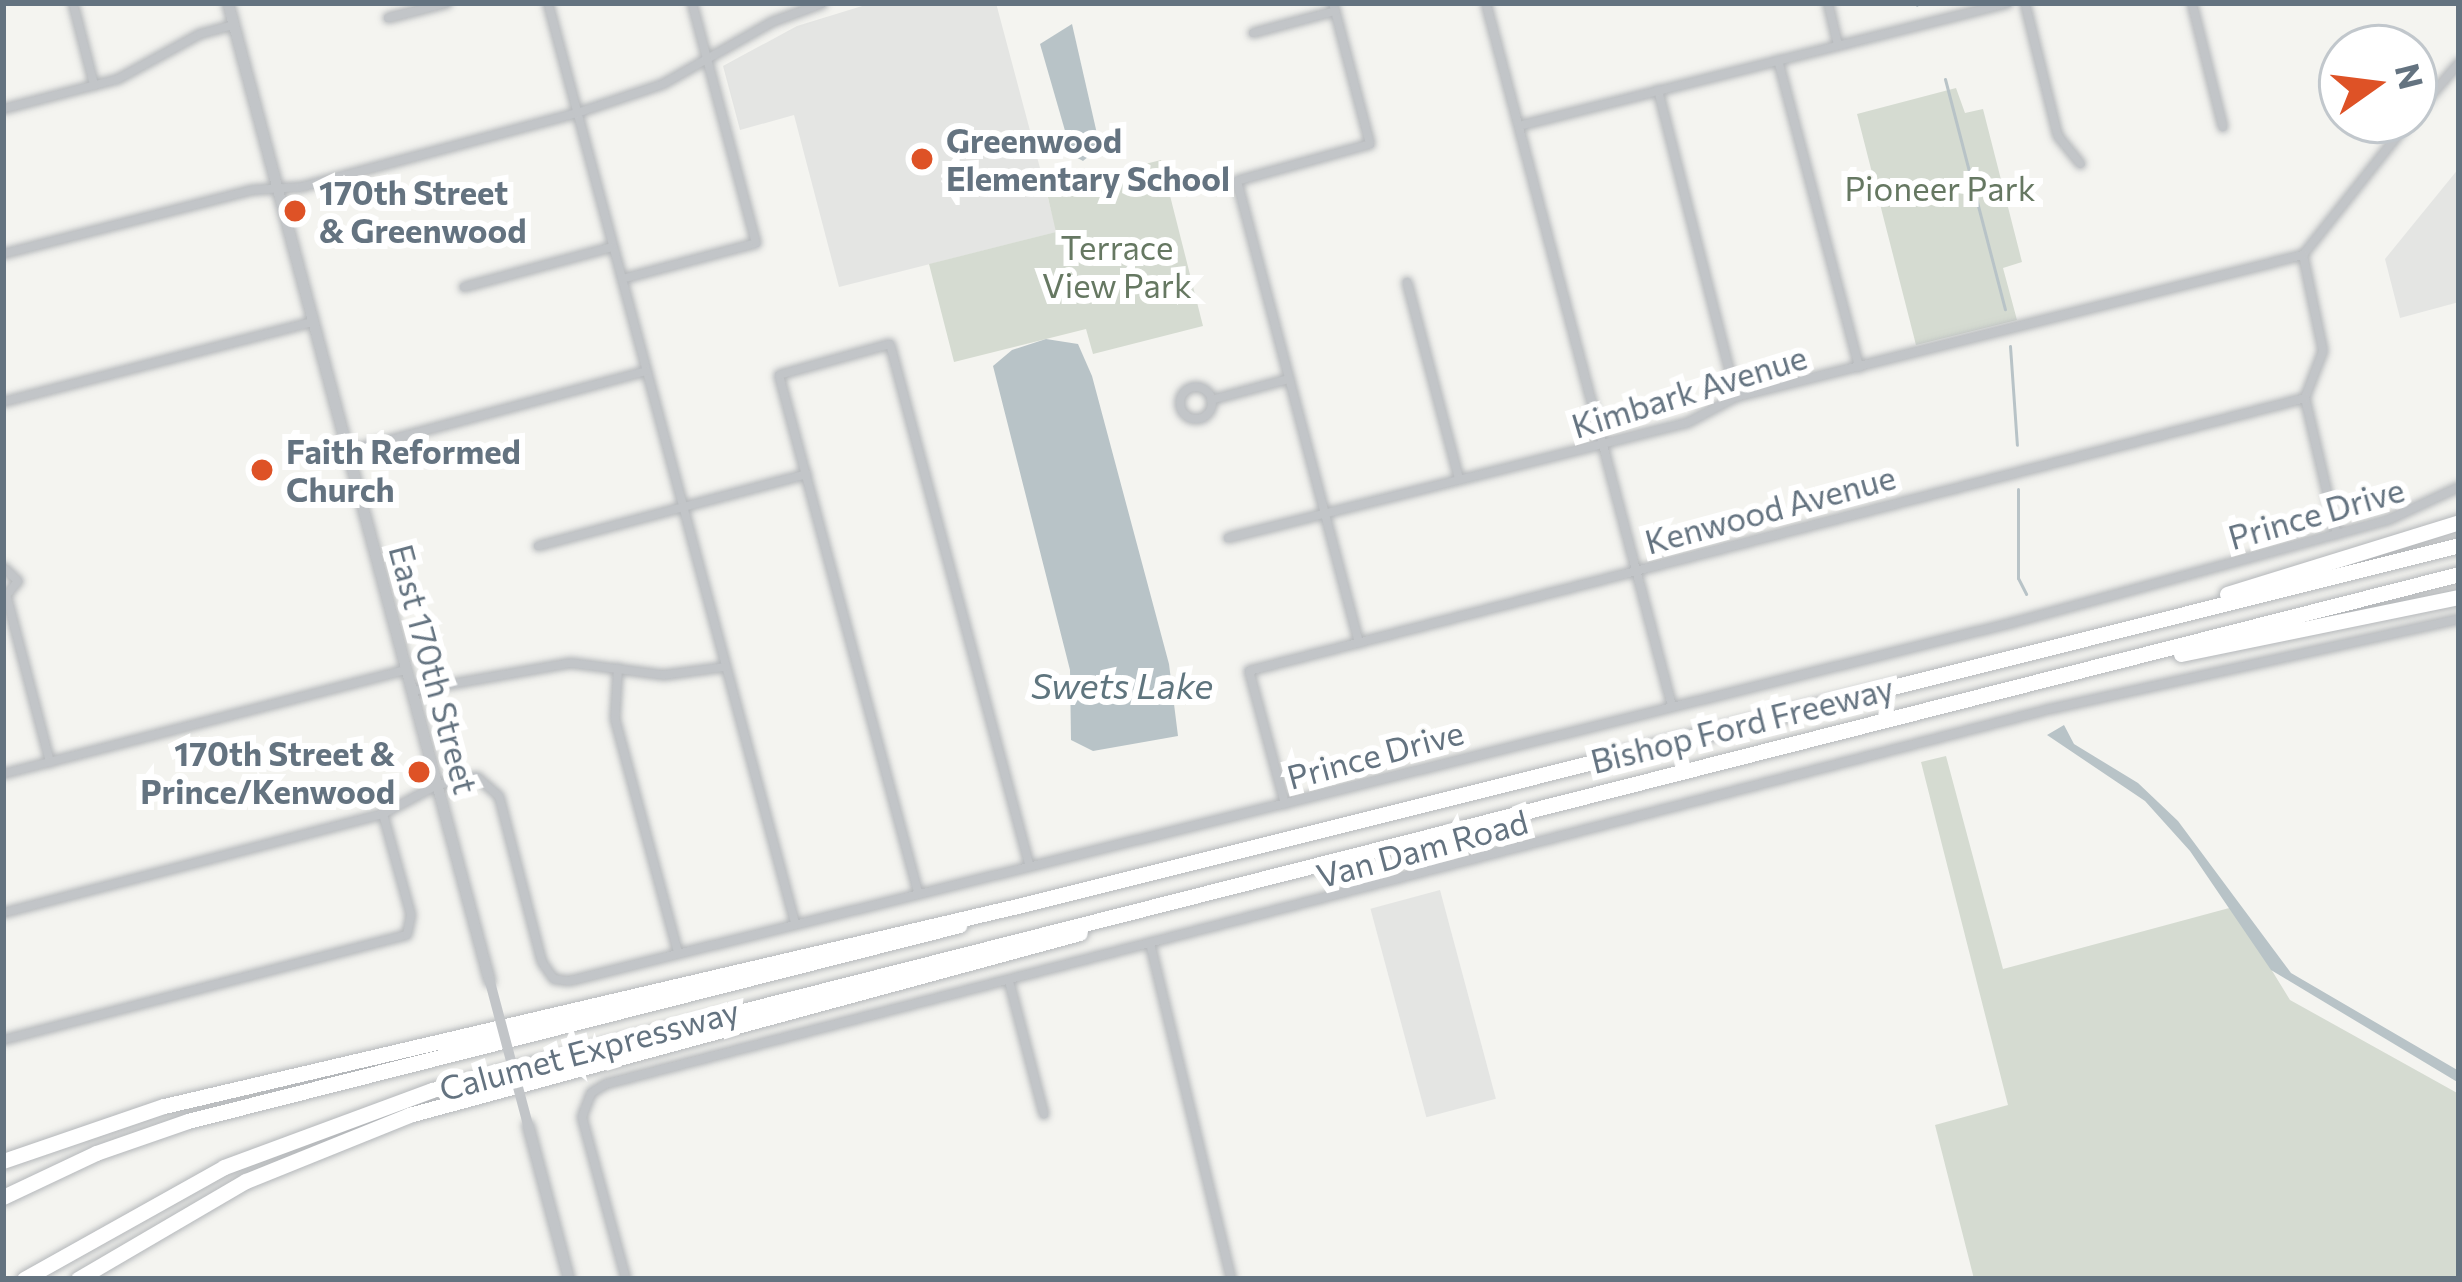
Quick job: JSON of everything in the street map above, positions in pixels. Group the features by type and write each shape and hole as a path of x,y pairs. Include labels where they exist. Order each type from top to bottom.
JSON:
{"highway":[{"path":"2160,620 2459,522"},
{"name":"Bishop Ford Freeway","path":"1026,904 2459,545"},
{"name":"Bishop Ford Freeway","path":"1184,897 2459,574"},
{"path":"2113,662 2459,597"},
{"path":"78,1279 246,1181 409,1115 1128,920 1184,897"},
{"name":"Calumet Expressway","path":"25,1279 224,1167 384,1104 1184,897"},
{"path":"3,1161 183,1101 1026,904"},
{"path":"3,1197 96,1153 188,1121 1026,904"}],"street":[{"path":"73,3 94,85"},
{"name":"East 170th Street","path":"228,3 569,1279"},
{"path":"388,18 447,3"},
{"path":"548,3 795,923"},
{"path":"622,279 756,243 692,3"},
{"path":"3,254 577,113 823,3"},
{"path":"1486,3 1671,702"},
{"path":"1828,3 1838,45"},
{"path":"1519,126 2008,3"},
{"path":"2025,3 2058,136 2081,164"},
{"path":"2192,3 2223,127"},
{"path":"1253,33 1334,7 1370,144 1237,181 1359,643"},
{"path":"3,109 94,85 234,25"},
{"path":"1778,60 1859,367"},
{"path":"2438,87 2459,63"},
{"path":"1658,90 1736,397"},
{"path":"2337,534 2305,398 2324,351 2303,255 2391,144"},
{"path":"464,287 612,247"},
{"name":"Kimbark Avenue","path":"1228,538 1687,423 1736,397 2303,255"},
{"path":"1407,282 1460,479"},
{"path":"3,402 314,322"},
{"path":"918,892 779,375 890,344 1029,864"},
{"path":"348,451 646,371"},
{"path":"1211,400 1191,388 1180,404 1198,418 1211,400 1289,379"},
{"name":"Kenwood Avenue","path":"1285,804 1249,671 2305,398"},
{"path":"538,546 806,474"},
{"name":"Prince Drive","path":"437,785 476,777 495,788 538,949 554,980 1029,864 1212,827 1671,702 2011,622 2410,514 2459,487"},
{"path":"3,567 18,580 5,598 50,762"},
{"name":"Van Dam Road","path":"626,1279 583,1124 591,1093 2050,709 2459,619"},
{"path":"412,691 571,663 678,675 725,667"},
{"path":"617,668 615,719 678,953"},
{"path":"3,774 406,670"},
{"path":"3,913 383,814 437,785"},
{"path":"3,1040 407,935 411,915 383,814"},
{"path":"1150,943 1232,1279"},
{"path":"1009,981 1044,1114"}],"shaded area":[{"name":"Greenwood Elementary School","path":"872,3 996,3 1057,232 839,287 794,115 740,130 723,66 797,26"},
{"path":"2459,168 2459,302 2400,318 2385,259"},
{"path":"1440,890 1496,1099 1426,1117 1370,909"}],"green space":[{"name":"Pioneer Park","path":"1956,88 1965,113 1983,109 2022,262 2003,268 2017,320 1916,345 1857,114"},
{"name":"Terrace View Park","path":"1161,160 1203,326 1093,354 1086,329 954,362 929,264 1056,232 1046,189"},
{"path":"1946,756 2003,969 2233,907 2290,1000 2459,1094 2459,1279 1974,1279 1935,1125 2008,1105 1921,762"}],"water":[{"path":"1072,24 1100,147 1083,161 1072,155 1040,44"},
{"name":"Swets Lake","path":"1046,339 1078,344 1092,376 1169,664 1178,736 1093,751 1071,740 1070,670 993,366 1012,350"},
{"path":"2064,725 2074,744 2138,783 2178,821 2291,973 2459,1071 2459,1083 2271,970 2190,851 2145,801 2047,735"}],"waterway":[{"path":"1945,79 2005,309"},
{"path":"2010,346 2017,445"},
{"path":"2018,489 2018,578 2026,594"}],"place":[{"name":"Greenwood Elementary School","path":"922,159"},
{"name":"170th Street & Greenwood","path":"295,211"},
{"name":"Faith Reformed Church","path":"262,470"},
{"name":"170th Street & Prince/Kenwood","path":"419,772"}]}
